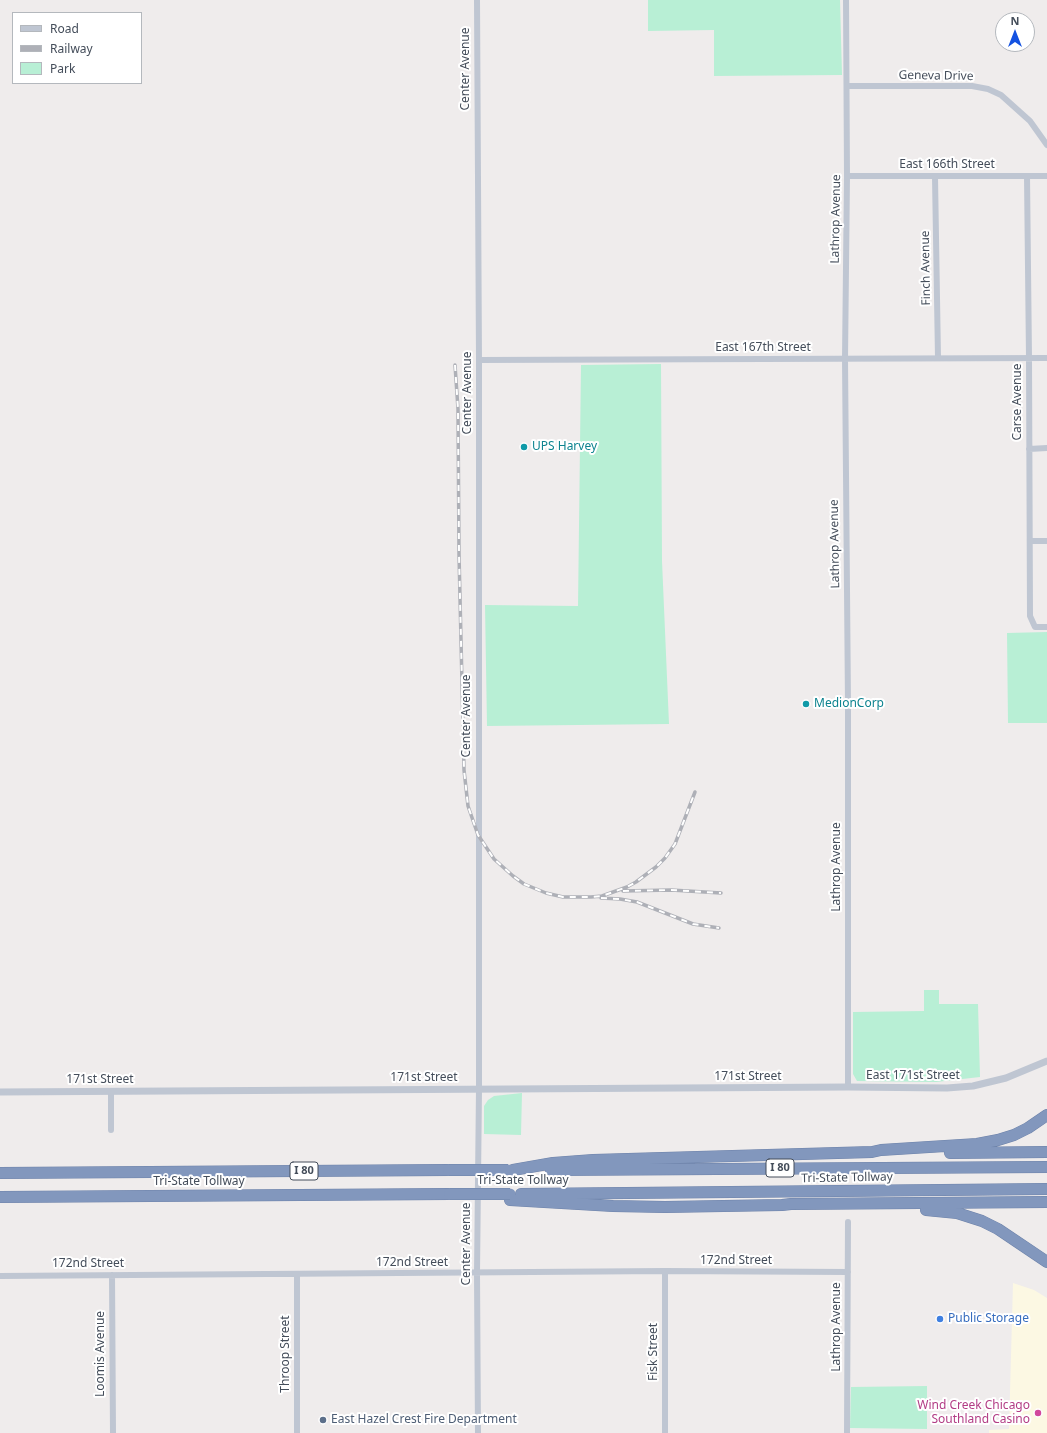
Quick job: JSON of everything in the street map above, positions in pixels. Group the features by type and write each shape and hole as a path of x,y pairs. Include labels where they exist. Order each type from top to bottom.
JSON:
{"highway":[{"path":"511,1170 553,1163 593,1160 872,1152 881,1150 963,1145 991,1142 1006,1138 1021,1132 1047,1115"},
{"path":"872,1152 881,1154 1047,1152"},
{"name":"Tri-State Tollway","path":"0,1172 1047,1167"},
{"name":"Tri-State Tollway","path":"0,1197 453,1194 510,1197 1047,1189"},
{"path":"510,1197 628,1207 1047,1202"},
{"path":"782,1205 791,1207 936,1210 957,1213 970,1216 992,1226 1047,1262"}],"street":[{"name":"Center Avenue","path":"477,0 479,360 478,1433"},
{"name":"Lathrop Avenue","path":"846,0 848,86 845,359 848,706 848,1087"},
{"name":"Geneva Drive","path":"848,86 972,86 988,89 1001,95 1030,121 1047,145"},
{"name":"East 166th Street","path":"847,176 1047,176"},
{"name":"Carse Avenue","path":"1027,176 1030,616 1035,627 1047,627"},
{"name":"Finch Avenue","path":"935,177 938,358"},
{"name":"East 167th Street","path":"479,360 1047,358"},
{"path":"1029,449 1047,448"},
{"path":"1030,541 1047,541"},
{"name":"East 171st Street","path":"848,1087 947,1088 972,1086 1006,1078 1047,1061"},
{"name":"171st Street","path":"0,1092 848,1087"},
{"path":"111,1091 111,1130"},
{"name":"Lathrop Avenue","path":"847,1433 848,1222"},
{"name":"Fisk Street","path":"665,1272 665,1433"},
{"name":"172nd Street","path":"0,1276 848,1272"},
{"name":"Throop Street","path":"297,1274 297,1433"},
{"name":"Loomis Avenue","path":"112,1275 113,1433"}],"shaded area":[{"path":"1013,1283 1034,1290 1047,1298 1047,1433 989,1433 989,1430 1009,1429"}],"green space":[{"path":"648,0 840,0 842,75 714,76 714,30 648,31"},
{"path":"661,364 662,561 669,724 487,726 485,605 578,606 581,365"},
{"path":"1047,632 1047,723 1008,723 1007,633"},
{"path":"924,990 939,990 939,1004 978,1004 980,1077 936,1082 857,1081 853,1074 853,1012 924,1011"},
{"path":"522,1093 521,1135 484,1134 484,1106 488,1100 494,1096"},
{"path":"927,1386 927,1429 850,1428 851,1387"}],"railway":[{"path":"455,365 458,409 459,554 464,770 468,806 478,835 494,859 524,884 546,893 563,897 602,896 636,882 665,858 675,844 695,792"},
{"path":"623,891 671,890 721,893"},
{"path":"601,898 637,902 693,924 719,928"}],"place":[{"name":"UPS Harvey","path":"524,447"},
{"name":"MedionCorp","path":"806,704"},
{"name":"Public Storage","path":"940,1319"},
{"name":"Wind Creek Chicago Southland Casino","path":"1038,1413"},
{"name":"East Hazel Crest Fire Department","path":"323,1420"}]}
